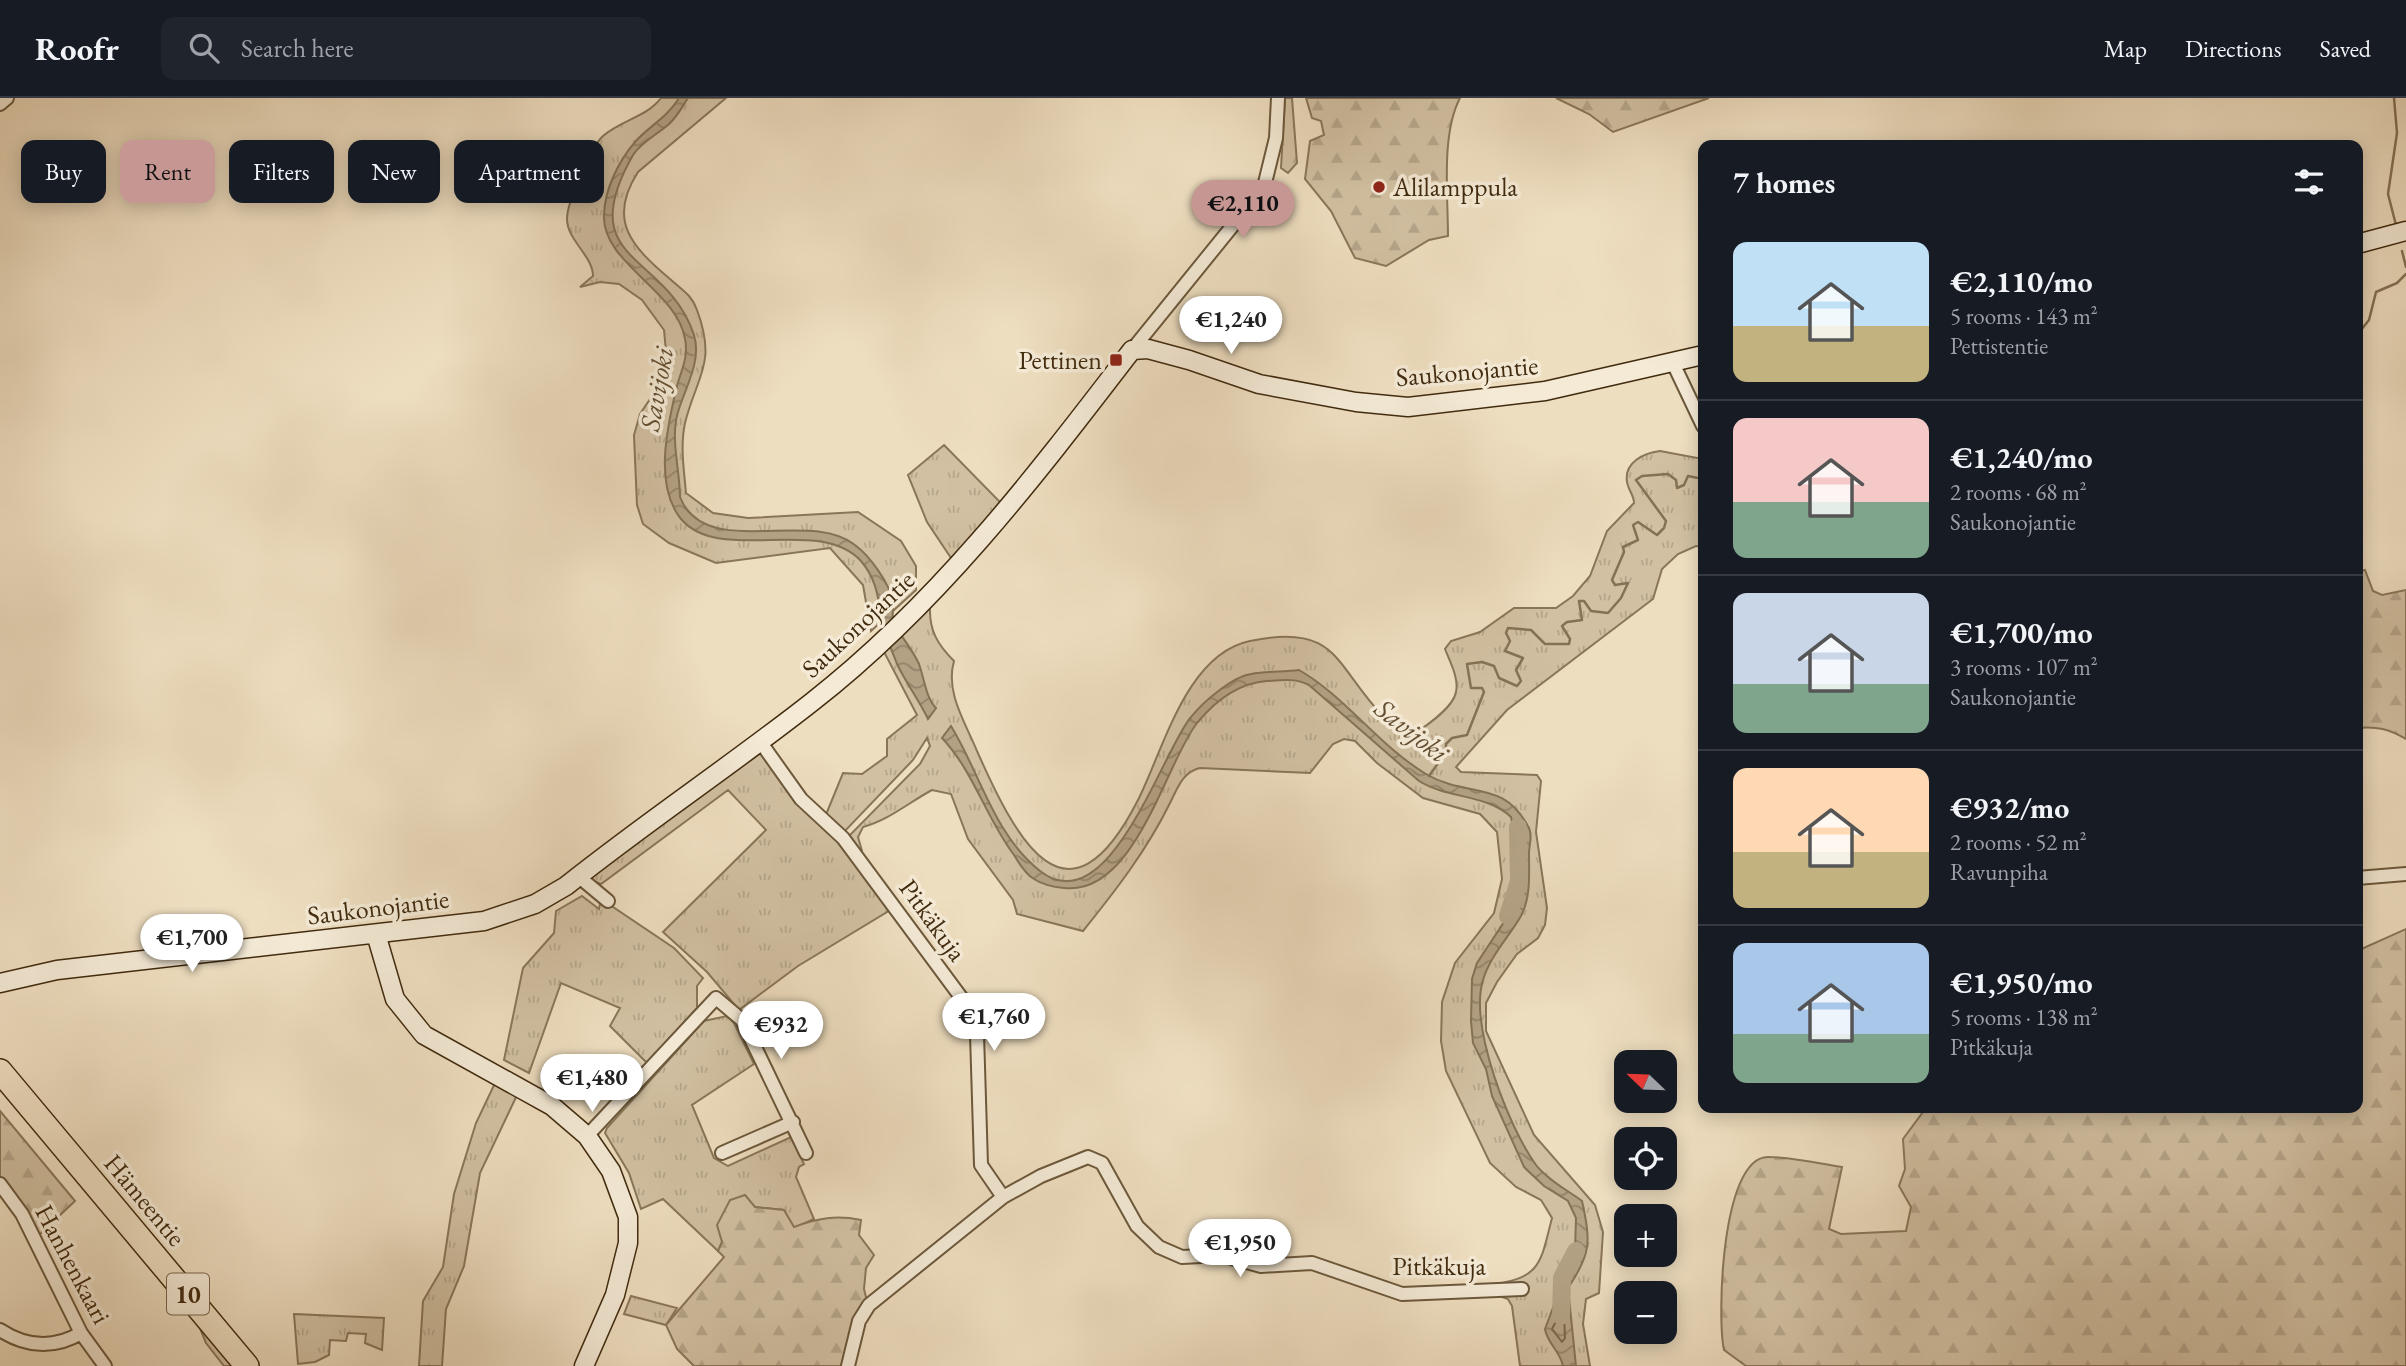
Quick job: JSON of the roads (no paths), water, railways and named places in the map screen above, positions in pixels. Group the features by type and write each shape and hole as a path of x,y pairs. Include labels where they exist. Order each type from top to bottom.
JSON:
{"highway":[{"name":"Hämeentie","path":"0,1071 247,1366"}],"street":[{"path":"0,104 7,98"},
{"path":"1132,350 1264,187 1276,138 1278,98"},
{"path":"2363,242 2406,231"},
{"name":"Saukonojantie","path":"0,983 57,970 376,934 506,916 535,904 578,876 813,702 880,642 992,526 1132,350 1148,349 1259,384 1356,402 1408,407 1545,391 1698,356"},
{"path":"1673,363 1698,416"},
{"name":"Pitkäkuja","path":"759,740 801,799 843,838 966,1004 977,1034 981,1165 1003,1197"},
{"path":"2363,878 2406,874"},
{"path":"578,876 608,901"},
{"path":"376,934 395,999 424,1035 545,1101 587,1136 611,1171 623,1197 628,1217 628,1243 615,1295 584,1366"},
{"path":"587,1136 716,998 742,1020 806,1153"},
{"path":"722,1153 793,1122"},
{"name":"Pitkäkuja","path":"848,1366 859,1321 869,1305 1003,1197 1041,1176 1088,1157 1102,1163 1121,1202 1148,1239 1182,1257 1221,1255 1261,1266 1312,1263 1381,1289 1402,1294 1522,1289"},
{"name":"Hanhenkaari","path":"0,1184 31,1231 81,1333 105,1366"},
{"path":"0,1330 26,1342 52,1345 66,1342 81,1333"}],"water":[{"path":"679,98 688,98 665,128 640,146 633,155 617,191 613,217 618,238 630,255 664,287 681,308 694,335 696,355 676,422 675,444 680,497 693,516 711,526 734,531 812,531 835,535 861,550 888,587 893,602 894,623 919,664 936,708 928,719 897,664 884,629 874,583 861,561 843,548 821,542 744,540 720,538 698,532 681,519 673,506 665,474 665,456 673,405 685,359 685,339 669,306 614,247 606,231 604,214 610,186 623,158 640,136 669,111"},
{"path":"1299,670 1332,694 1393,749 1426,774 1508,802 1519,812 1529,828 1531,837 1526,901 1521,916 1486,971 1480,1000 1482,1023 1494,1076 1525,1148 1546,1175 1582,1201 1587,1227 1587,1247 1581,1266 1568,1288 1576,1366 1563,1366 1545,1329 1575,1249 1576,1218 1568,1201 1544,1186 1524,1167 1492,1096 1486,1069 1473,1043 1472,979 1477,963 1508,916 1517,892 1517,849 1511,817 1491,804 1442,791 1419,781 1309,685 1288,680 1256,682 1228,694 1197,723 1145,824 1129,850 1110,871 1089,885 1060,888 1037,881 1023,868 995,826 963,765 942,738 951,726 999,822 1011,840 1040,871 1065,881 1089,874 1111,854 1131,826 1179,735 1203,704 1243,676"}],"waterway":[{"path":"2394,98 2397,133 2388,194 2396,225"},
{"path":"2402,251 2406,267"},
{"path":"2363,328 2369,320 2376,292 2397,283 2406,274"},
{"path":"1429,776 1446,752 1446,744 1452,738 1467,735 1484,692 1482,688 1471,688 1467,664 1482,662 1494,666 1499,678 1517,686 1521,681 1516,670 1523,658 1505,651 1510,641 1506,633 1508,628 1531,630 1545,644 1569,644 1570,639 1562,626 1567,622 1582,620 1579,601 1584,601 1591,611 1608,613 1621,598 1628,583 1615,585 1612,580 1624,552 1623,547 1638,540 1633,525 1638,522 1657,535 1664,528 1666,521 1636,480 1642,476 1668,474 1676,480 1677,488 1684,485 1688,476 1698,478"},
{"name":"Savijoki","path":"1508,916 1519,881 1518,827"},
{"name":"Savijoki","path":"1561,1316 1562,1278 1576,1251"}],"place":[{"name":"Alilamppula","path":"1379,187"},
{"name":"Pettinen","path":"1116,360"}]}
